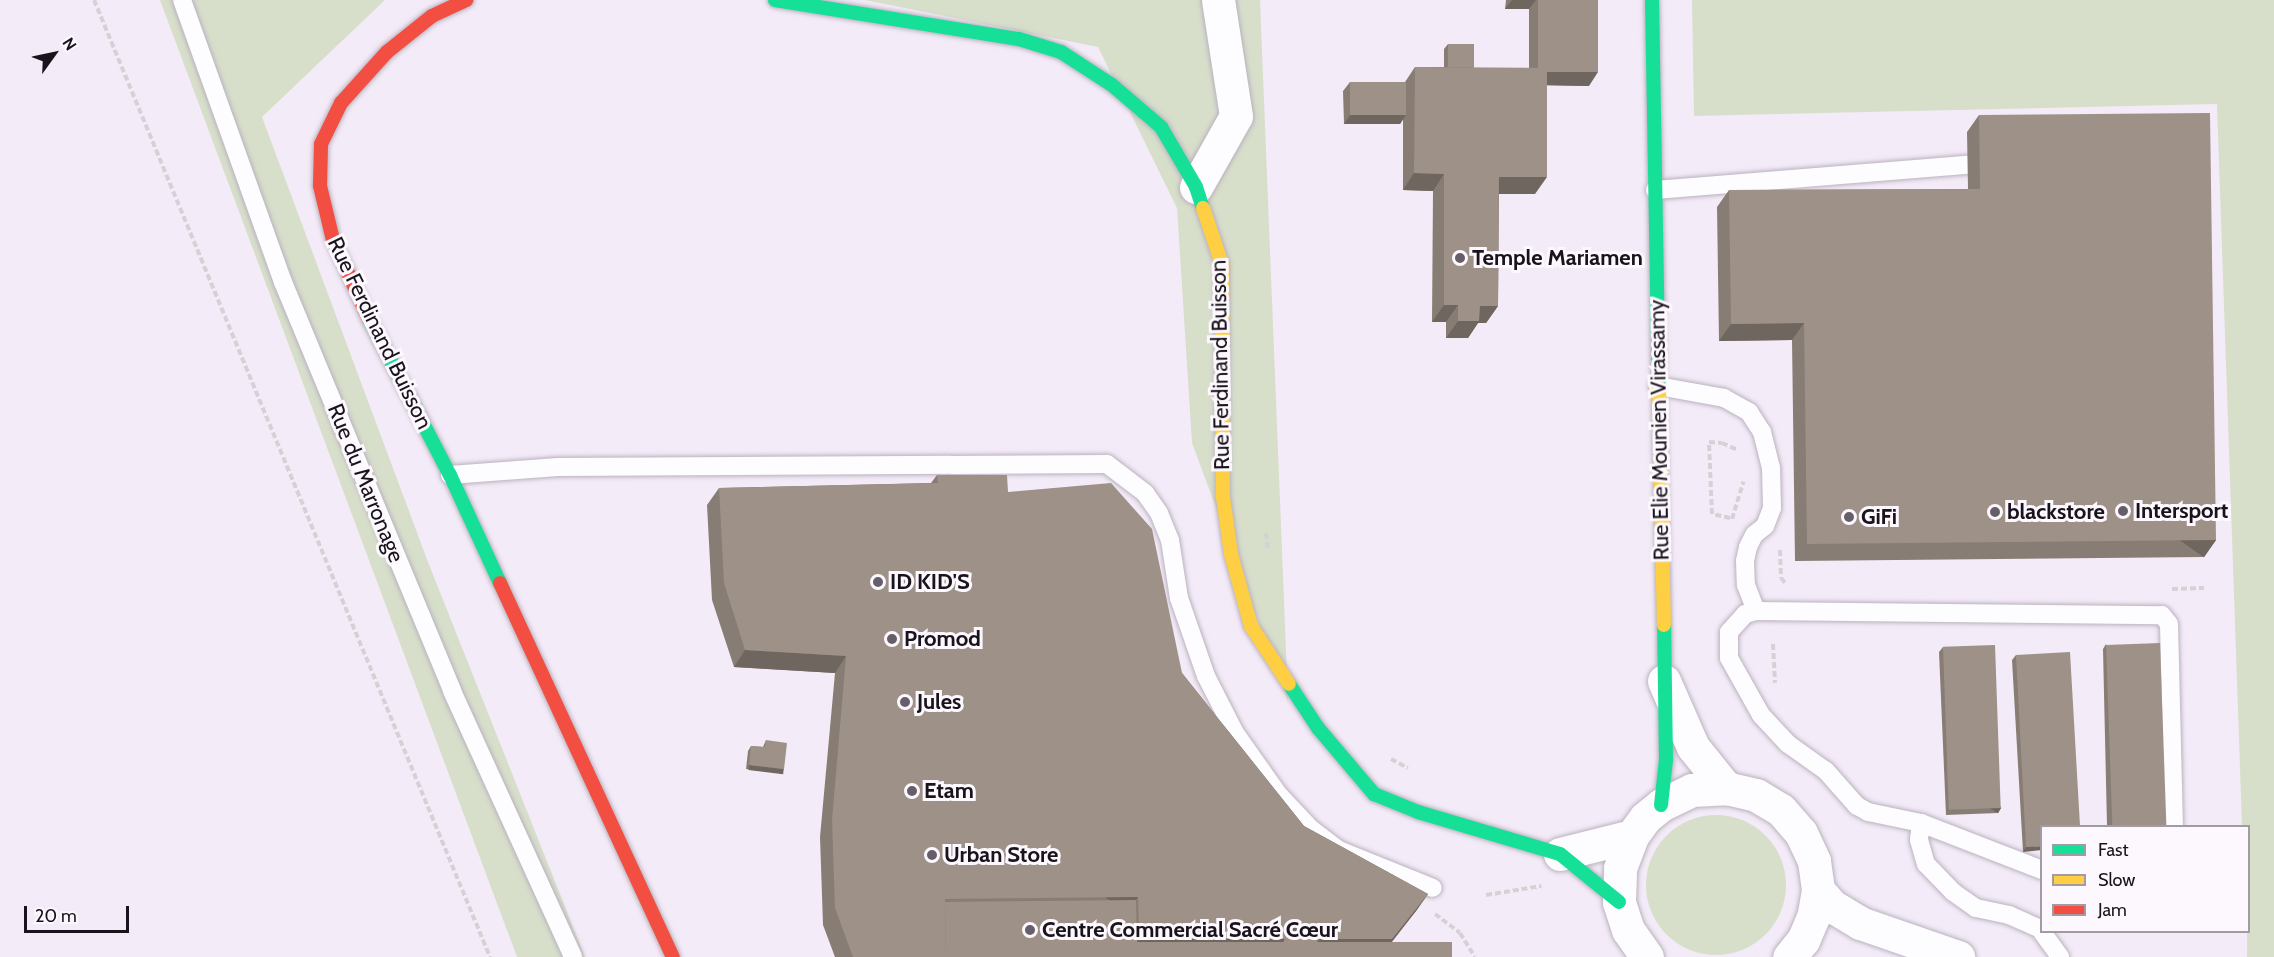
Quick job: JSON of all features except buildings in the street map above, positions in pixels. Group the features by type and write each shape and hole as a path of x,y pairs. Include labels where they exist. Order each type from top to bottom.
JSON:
{"street":[{"name":"Rue Ferdinand Buisson","path":"466,0 432,16 387,52 341,103 321,144 320,186 333,240 372,324 450,476 673,957"},
{"name":"Rue Ferdinand Buisson","path":"775,0 1019,39 1060,52 1112,85 1161,128 1196,187 1222,264 1223,496 1231,554 1251,626 1318,728 1374,794 1418,812 1560,854 1619,902"},
{"path":"1196,187 1236,116 1218,0"},
{"name":"Rue Elie Mounien Virassamy","path":"1652,0 1666,760 1661,805"},
{"name":"Rue Elie Mounien Virassamy","path":"1663,680 1693,747 1726,788"},
{"path":"1647,957 1628,930 1619,902 1620,868 1632,836 1645,818 1661,805 1692,790 1726,788 1756,795 1781,810 1801,833 1814,861 1818,890 1813,917 1803,940 1789,957"},
{"path":"1560,854 1632,836"},
{"path":"1818,890 1832,906 1860,923 1958,957"}],"lane":[{"name":"Rue du Marronage","path":"182,0 283,282 452,691 573,957"},
{"path":"1655,190 1968,165"},
{"path":"1658,386 1724,398 1749,412 1762,432 1772,467 1772,508 1765,526 1754,535 1745,561 1746,585 1756,611"},
{"path":"450,476 558,467 1107,465 1128,478 1145,493 1159,513 1170,540 1182,609 1206,676 1235,733 1278,794 1311,829 1339,850 1433,888"},
{"path":"2040,869 1921,824 1868,812 1857,806 1847,798 1826,771 1788,744 1761,715 1729,658 1728,632 1745,614 1756,611 2162,615 2169,624 2174,825"},
{"path":"1921,824 1919,840 1926,864 1953,892 1976,908 2009,915 2040,930"},
{"path":"2043,933 2060,957"}],"path":[{"path":"94,0 490,957"},
{"path":"1740,521 1712,514 1709,442 1722,442 1737,448 1741,454"},
{"path":"1730,518 1745,475"},
{"path":"1266,533 1269,555"},
{"path":"1773,644 1775,687"},
{"path":"1382,754 1409,768"},
{"path":"1486,895 1547,884"},
{"path":"1460,933 1475,957"}],"green space":[{"path":"160,0 385,0 262,117 428,562 585,957 517,957"},
{"path":"865,0 1260,0 1288,701 1192,443 1177,208 1098,47"},
{"path":"1692,0 2274,0 2274,957 2247,957 2247,933 2250,933 2250,825 2242,825 2217,104 1694,116"},
{"path":"1716,815 1743,820 1766,835 1781,858 1786,885 1781,912 1766,935 1743,950 1716,955 1689,950 1666,935 1651,912 1646,885 1651,858 1666,835 1689,820"}],"traffic: fast":[{"path":"775,0 1019,39 1061,52 1112,85 1161,127 1196,187 1203,208"},
{"path":"1652,0 1659,388"},
{"path":"369,319 450,475 500,583"},
{"path":"1661,805 1666,760 1664,625"},
{"path":"1289,684 1318,728 1374,794 1418,812 1560,854 1619,902"}],"traffic: slow":[{"path":"1203,208 1222,264 1223,497 1231,554 1251,626 1289,684"},
{"path":"1659,388 1664,625"}],"traffic: jam":[{"path":"369,319 333,240 320,186 321,144 341,103 387,52 432,16 466,0"},
{"path":"500,583 673,957"}],"place":[{"name":"Temple Mariamen","path":"1460,258"},
{"name":"Intersport","path":"2123,511"},
{"name":"blackstore","path":"1995,512"},
{"name":"GiFi","path":"1849,517"},
{"name":"ID KID'S","path":"878,582"},
{"name":"Promod","path":"892,639"},
{"name":"Jules","path":"905,702"},
{"name":"Etam","path":"912,791"},
{"name":"Urban Store","path":"932,855"},
{"name":"Centre Commercial Sacré Cœur","path":"1030,930"}]}
